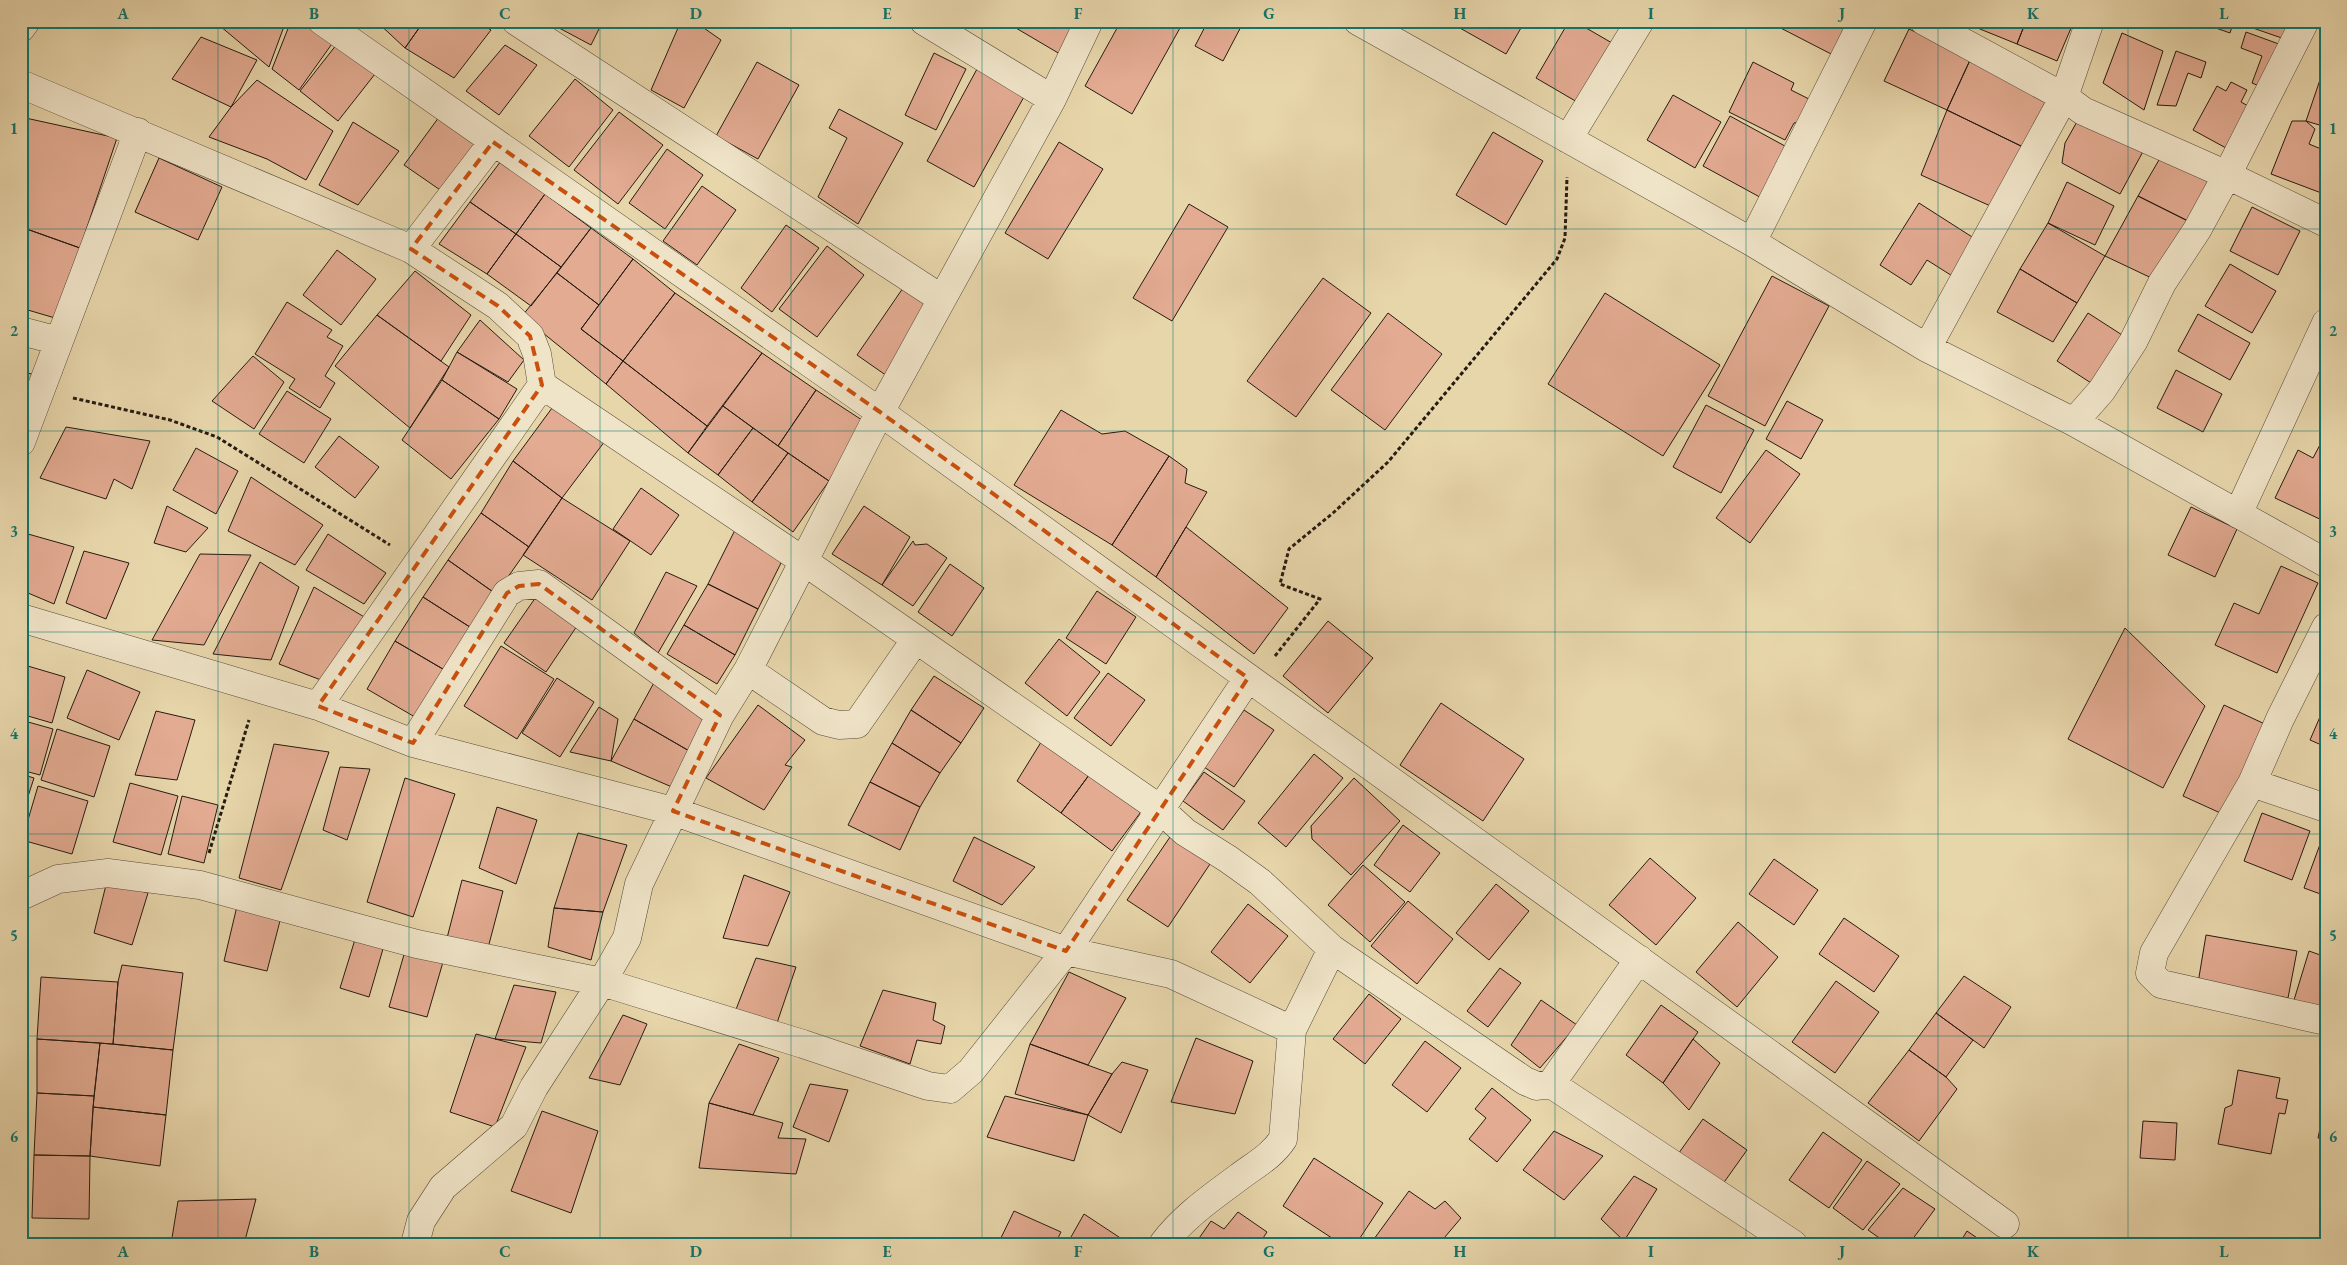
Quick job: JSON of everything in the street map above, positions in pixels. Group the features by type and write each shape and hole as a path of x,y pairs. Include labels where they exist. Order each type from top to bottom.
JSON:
{"street":[{"path":"21,28 26,21"},
{"path":"322,21 880,412 2005,1224"},
{"path":"516,21 942,299"},
{"path":"924,21 1052,99"},
{"path":"414,1244 421,1221 443,1187 514,1126 534,1087 602,982 626,938 639,884 672,810 720,714 748,670 805,562 880,412 1052,99 1089,21"},
{"path":"1358,21 1395,30 1568,139 1752,242 1927,348 2074,422 2326,563"},
{"path":"1568,139 1640,21"},
{"path":"1752,242 1863,21"},
{"path":"1924,21 2064,97 2083,111 2227,175 2326,223"},
{"path":"1927,348 2064,97 2090,21"},
{"path":"2074,422 2102,390 2133,342 2162,283 2197,230 2227,175 2305,21"},
{"path":"21,84 411,249 498,306 530,336 537,354 542,385 318,706"},
{"path":"21,442 138,132"},
{"path":"411,249 493,142"},
{"path":"2238,514 2326,323"},
{"path":"21,331 59,341"},
{"path":"542,385 805,562 1160,808 1185,832 1228,858 1260,882 1332,949 1525,1081 1537,1086 1551,1084 1793,1244"},
{"path":"413,743 507,593 519,586 539,584 720,714"},
{"path":"21,618 318,706 413,743 672,810 1066,951 1171,974 1292,1030"},
{"path":"2326,627 2280,719 2252,783 2154,954 2150,973 2161,984 2326,1021"},
{"path":"748,670 823,721 839,725 857,724 916,639"},
{"path":"21,896 58,879 108,873 200,885 417,944 602,982 803,1044 928,1086 950,1089 971,1071 1066,951 1248,678"},
{"path":"2252,783 2326,808"},
{"path":"1163,1244 1169,1235 1205,1202 1274,1152 1283,1139 1292,1030 1332,949"},
{"path":"1551,1084 1639,959"}],"path":[{"path":"1248,678 1278,654 1320,599 1280,584 1289,549 1333,513 1388,462 1557,259 1565,238 1568,139"},
{"path":"40,391 170,420 217,437 418,562"},
{"path":"200,885 258,689"}],"highlighted area":[{"path":"493,142 880,412 1248,678 1066,951 673,811 720,715 539,584 519,586 507,593 413,743 318,706 542,385 530,336 498,306 411,249"}],"building":[{"path":"214,21 286,21 269,67"},
{"path":"291,21 304,21 334,41 299,90 272,69"},
{"path":"376,21 424,21 405,48"},
{"path":"424,21 476,21 491,30 454,78 405,48"},
{"path":"546,21 603,21 591,45"},
{"path":"681,21 694,21 721,40 684,108 651,90"},
{"path":"1004,21 1080,21 1060,54"},
{"path":"1121,21 1165,21 1180,28 1132,114 1085,86"},
{"path":"1208,21 1244,21 1223,61 1195,46"},
{"path":"1453,21 1525,21 1506,54 1451,23"},
{"path":"1569,21 1574,21 1619,47 1584,106 1536,78"},
{"path":"1767,21 1853,21 1835,56"},
{"path":"1978,21 2026,21 2017,44 1975,27"},
{"path":"2026,21 2074,21 2057,61 2017,44"},
{"path":"2196,21 2234,21 2230,33"},
{"path":"2252,21 2303,21 2296,43 2250,27"},
{"path":"1909,29 1971,58 1947,110 1884,81"},
{"path":"2246,32 2287,47 2271,91 2252,83 2262,56 2241,48"},
{"path":"2122,33 2163,51 2144,110 2103,83"},
{"path":"201,37 257,60 231,107 172,79"},
{"path":"337,44 375,74 338,121 300,91"},
{"path":"505,45 537,65 499,115 466,91"},
{"path":"2176,51 2206,62 2201,78 2188,73 2176,106 2157,105"},
{"path":"934,53 966,69 936,130 905,115"},
{"path":"1971,58 2048,97 2023,147 1947,110"},
{"path":"757,62 799,85 758,159 716,136"},
{"path":"1753,62 1794,83 1791,90 1813,101 1803,122 1794,123 1785,140 1729,112"},
{"path":"2326,65 2326,127 2306,121"},
{"path":"977,69 1025,95 974,187 927,161"},
{"path":"575,79 613,110 569,167 529,136"},
{"path":"257,80 333,131 306,180 267,159 209,137 231,107"},
{"path":"2231,82 2247,90 2241,102 2259,112 2237,154 2193,130 2217,86 2226,91"},
{"path":"1673,95 1721,122 1695,168 1647,140"},
{"path":"839,109 903,143 858,224 818,197 847,138 829,128"},
{"path":"1947,110 2023,147 1995,208 1921,175"},
{"path":"2083,111 2146,146 2120,194 2062,163 2065,143"},
{"path":"619,112 663,145 618,204 574,170"},
{"path":"1730,116 1794,151 1767,201 1703,166"},
{"path":"21,117 117,138 80,248 21,227"},
{"path":"439,117 481,148 446,194 404,165"},
{"path":"2292,121 2306,121 2315,129 2309,144 2326,151 2326,189 2324,194 2271,174"},
{"path":"353,122 399,151 358,205 319,185"},
{"path":"1493,132 1543,161 1506,225 1456,195"},
{"path":"1059,142 1103,169 1048,259 1005,233"},
{"path":"667,149 703,175 665,229 629,203"},
{"path":"2163,153 2221,183 2192,223 2138,196"},
{"path":"159,158 222,187 198,240 135,212"},
{"path":"501,161 545,194 516,234 470,202"},
{"path":"2067,182 2114,206 2095,245 2048,223"},
{"path":"702,186 736,210 697,265 663,241"},
{"path":"545,194 591,228 561,267 516,234"},
{"path":"2138,196 2192,223 2162,283 2105,256"},
{"path":"470,202 516,234 487,274 439,244"},
{"path":"1919,203 1980,242 1957,279 1927,260 1911,285 1880,265"},
{"path":"1189,204 1228,227 1172,321 1133,298"},
{"path":"2252,207 2300,231 2278,275 2230,251"},
{"path":"2048,223 2105,256 2077,303 2020,269"},
{"path":"786,225 819,248 772,312 741,288"},
{"path":"21,227 80,248 55,318 21,308"},
{"path":"591,228 633,259 599,305 557,273"},
{"path":"516,234 561,267 531,306 487,274"},
{"path":"827,246 864,275 817,337 779,309"},
{"path":"337,250 376,279 341,325 303,295"},
{"path":"633,259 675,293 623,361 581,329"},
{"path":"2230,264 2276,291 2252,333 2205,306"},
{"path":"2020,269 2077,303 2053,342 1997,312"},
{"path":"415,271 471,315 441,361 377,315"},
{"path":"557,273 599,305 581,329 623,361 606,384 522,316"},
{"path":"1772,276 1829,306 1765,426 1708,396"},
{"path":"1323,278 1371,313 1296,417 1247,381"},
{"path":"903,288 934,309 887,376 857,355"},
{"path":"675,293 762,353 707,426 623,361"},
{"path":"1605,293 1720,365 1663,456 1548,384"},
{"path":"287,302 332,330 327,337 343,346 325,376 335,383 320,408 289,388 295,379 255,354"},
{"path":"1388,313 1442,354 1385,430 1331,390"},
{"path":"2088,313 2133,342 2102,390 2057,361"},
{"path":"2198,314 2250,343 2230,380 2178,351"},
{"path":"377,315 449,367 410,428 335,366"},
{"path":"480,320 524,360 508,382 457,352"},
{"path":"457,352 517,389 499,419 442,380"},
{"path":"762,353 816,390 778,446 723,406"},
{"path":"253,356 284,382 254,429 212,401"},
{"path":"623,361 707,426 688,453 606,384"},
{"path":"2176,370 2222,394 2203,432 2157,408"},
{"path":"21,371 35,375 21,416"},
{"path":"442,380 499,419 451,479 402,440"},
{"path":"816,390 865,422 829,481 778,446"},
{"path":"287,391 331,419 304,463 259,434"},
{"path":"1787,401 1823,420 1801,459 1766,439"},
{"path":"555,404 605,441 562,498 513,461"},
{"path":"1706,405 1754,430 1721,493 1673,467"},
{"path":"723,406 753,428 718,475 688,453"},
{"path":"1061,410 1102,434 1125,431 1169,456 1112,545 1014,485"},
{"path":"66,427 150,441 132,489 114,479 106,499 40,478"},
{"path":"753,428 788,453 752,502 718,475"},
{"path":"339,436 379,467 355,498 315,467"},
{"path":"2322,441 2326,442 2326,522 2275,498 2298,450 2313,458"},
{"path":"196,448 238,471 216,514 173,490"},
{"path":"1766,450 1800,474 1750,543 1716,518"},
{"path":"788,453 829,481 793,532 752,502"},
{"path":"1169,456 1187,469 1185,483 1207,492 1156,577 1112,545"},
{"path":"513,461 562,498 529,547 481,513"},
{"path":"251,477 323,525 295,565 228,531"},
{"path":"641,488 679,515 651,555 613,529"},
{"path":"562,498 630,541 592,600 523,555"},
{"path":"167,506 208,528 186,552 154,543"},
{"path":"864,506 910,537 882,585 832,554"},
{"path":"2191,507 2237,529 2215,577 2168,555"},
{"path":"481,513 529,547 496,594 448,560"},
{"path":"1186,527 1288,608 1254,654 1156,577"},
{"path":"735,530 785,555 758,609 708,584"},
{"path":"28,534 74,547 54,604 21,590 21,551"},
{"path":"328,534 386,573 364,604 306,570"},
{"path":"913,541 915,545 927,544 947,558 913,606 882,585"},
{"path":"84,551 129,563 106,619 66,603"},
{"path":"200,554 251,555 204,645 152,640"},
{"path":"448,560 496,594 473,629 423,597"},
{"path":"260,562 299,587 271,660 213,654"},
{"path":"950,564 984,588 952,636 918,612"},
{"path":"2281,566 2318,583 2277,673 2215,645 2234,603 2259,614"},
{"path":"666,572 697,586 658,653 634,633"},
{"path":"708,584 758,609 735,655 684,625"},
{"path":"314,587 366,618 321,680 279,664"},
{"path":"1097,591 1136,617 1106,664 1066,638"},
{"path":"538,594 579,623 546,672 504,643"},
{"path":"423,597 473,629 448,672 395,641"},
{"path":"1328,621 1373,658 1328,713 1283,676"},
{"path":"684,625 735,655 717,684 667,654"},
{"path":"2125,628 2205,706 2163,788 2068,739"},
{"path":"1059,639 1100,672 1067,716 1025,683"},
{"path":"395,641 448,672 420,720 367,689"},
{"path":"501,646 554,679 517,739 464,706"},
{"path":"21,664 65,677 52,723 21,714"},
{"path":"87,670 140,692 119,740 67,718"},
{"path":"1108,673 1145,700 1111,746 1074,718"},
{"path":"934,676 984,708 961,743 911,710"},
{"path":"557,678 594,702 560,757 522,733"},
{"path":"656,679 713,712 691,752 634,719"},
{"path":"1441,703 1524,759 1483,821 1400,765"},
{"path":"2326,703 2326,747 2310,740"},
{"path":"758,705 805,740 785,765 792,767 764,810 706,778"},
{"path":"2224,705 2267,725 2227,816 2183,796"},
{"path":"599,707 618,719 611,761 570,752"},
{"path":"911,710 961,743 940,773 892,743"},
{"path":"1244,710 1274,730 1234,787 1204,767"},
{"path":"156,711 195,720 177,780 135,775"},
{"path":"634,719 691,752 672,787 611,761"},
{"path":"21,720 53,729 40,775 21,770"},
{"path":"57,729 110,746 94,797 41,780"},
{"path":"1043,739 1092,771 1061,813 1017,781"},
{"path":"892,743 940,773 920,807 870,782"},
{"path":"274,744 329,752 281,890 239,878"},
{"path":"1314,754 1343,778 1286,847 1258,823"},
{"path":"340,767 370,769 347,840 323,830"},
{"path":"1092,771 1143,809 1112,851 1061,813"},
{"path":"1204,772 1245,801 1223,830 1183,801"},
{"path":"21,774 34,778 21,818"},
{"path":"405,778 455,794 413,917 367,902"},
{"path":"1354,778 1400,821 1351,875 1312,839 1311,826"},
{"path":"870,782 920,807 900,850 848,825"},
{"path":"130,783 178,796 161,855 113,842"},
{"path":"38,786 88,801 72,854 22,840"},
{"path":"182,796 218,805 204,863 168,854"},
{"path":"497,807 537,820 516,884 479,868"},
{"path":"2262,813 2310,831 2292,880 2244,861"},
{"path":"1403,825 1440,853 1410,892 1374,865"},
{"path":"2326,828 2326,896 2304,888"},
{"path":"578,833 627,845 603,912 554,908"},
{"path":"974,837 1035,867 1002,905 953,881"},
{"path":"1170,837 1210,864 1168,927 1127,900"},
{"path":"1650,858 1696,898 1656,945 1609,905"},
{"path":"1774,859 1818,890 1794,925 1749,894"},
{"path":"1363,865 1405,902 1370,942 1328,905"},
{"path":"744,875 790,892 768,946 723,938"},
{"path":"462,880 503,891 488,948 447,938"},
{"path":"107,881 148,893 132,945 94,933"},
{"path":"1496,884 1529,911 1489,960 1456,933"},
{"path":"1408,901 1453,939 1417,984 1371,946"},
{"path":"1248,904 1288,936 1250,983 1211,952"},
{"path":"237,906 281,917 267,971 224,961"},
{"path":"554,908 603,912 591,960 548,947"},
{"path":"1844,918 1899,956 1874,992 1819,954"},
{"path":"1738,922 1778,957 1737,1007 1696,972"},
{"path":"357,933 385,942 369,997 340,988"},
{"path":"2206,935 2297,951 2288,998 2198,983"},
{"path":"405,951 443,962 427,1017 389,1007"},
{"path":"2309,951 2326,957 2326,1010 2294,1000"},
{"path":"756,958 796,967 777,1023 735,1012"},
{"path":"122,965 183,973 173,1050 113,1044 118,982"},
{"path":"1500,968 1521,983 1488,1027 1467,1011"},
{"path":"1069,972 1126,998 1088,1065 1030,1044"},
{"path":"1964,976 2011,1007 1984,1048 1936,1013"},
{"path":"41,977 118,982 113,1044 37,1039"},
{"path":"1836,981 1879,1012 1835,1073 1792,1042"},
{"path":"514,985 556,992 541,1043 495,1039"},
{"path":"883,990 936,1003 933,1020 945,1026 941,1044 917,1040 910,1064 860,1046"},
{"path":"1369,994 1401,1019 1365,1064 1333,1039"},
{"path":"1541,1000 1577,1025 1540,1068 1511,1045"},
{"path":"1661,1005 1698,1032 1663,1083 1626,1055"},
{"path":"1936,1013 1973,1040 1946,1077 1909,1050"},
{"path":"623,1015 647,1024 620,1085 589,1078"},
{"path":"476,1034 526,1047 495,1127 450,1112"},
{"path":"1196,1038 1253,1061 1235,1114 1171,1102"},
{"path":"37,1039 100,1043 94,1096 37,1093"},
{"path":"1693,1039 1720,1063 1689,1110 1663,1083"},
{"path":"1425,1041 1461,1068 1427,1112 1392,1085"},
{"path":"100,1043 173,1050 166,1115 93,1107"},
{"path":"739,1044 779,1058 753,1115 709,1103"},
{"path":"1030,1044 1112,1074 1088,1115 1015,1094"},
{"path":"1909,1050 1946,1077 1957,1089 1919,1141 1868,1103"},
{"path":"1122,1062 1148,1070 1121,1133 1088,1115 1112,1074"},
{"path":"2238,1070 2280,1078 2276,1098 2288,1100 2285,1114 2279,1113 2271,1154 2218,1144 2225,1108 2232,1105"},
{"path":"810,1084 848,1090 829,1142 793,1127"},
{"path":"1492,1088 1531,1120 1497,1162 1469,1139 1486,1118 1475,1109"},
{"path":"37,1093 94,1096 90,1156 34,1155"},
{"path":"1005,1096 1088,1115 1074,1161 987,1137"},
{"path":"2326,1100 2326,1140 2318,1138"},
{"path":"709,1103 783,1123 778,1138 806,1139 796,1174 699,1168"},
{"path":"93,1107 166,1115 160,1166 90,1156"},
{"path":"542,1111 598,1131 571,1213 511,1191"},
{"path":"1703,1119 1747,1150 1720,1188 1676,1157"},
{"path":"2143,1121 2177,1123 2175,1160 2140,1158"},
{"path":"1554,1131 1603,1156 1564,1200 1523,1170"},
{"path":"1823,1132 1862,1160 1829,1208 1789,1180"},
{"path":"34,1155 90,1156 89,1219 32,1218"},
{"path":"1314,1158 1383,1203 1356,1244 1341,1244 1283,1206"},
{"path":"1867,1161 1900,1184 1863,1230 1833,1208"},
{"path":"1634,1176 1657,1189 1624,1241 1601,1219"},
{"path":"1903,1188 1935,1209 1909,1244 1888,1244 1868,1230"},
{"path":"1409,1191 1435,1209 1445,1201 1461,1218 1439,1244 1380,1244 1374,1239"},
{"path":"256,1199 244,1244 171,1244 178,1201"},
{"path":"1014,1211 1061,1232 1055,1244 998,1244"},
{"path":"1238,1212 1267,1232 1259,1244 1195,1244 1211,1221 1224,1229"},
{"path":"1084,1214 1128,1243 1067,1244"},
{"path":"1967,1231 1986,1244 1959,1244"}]}
